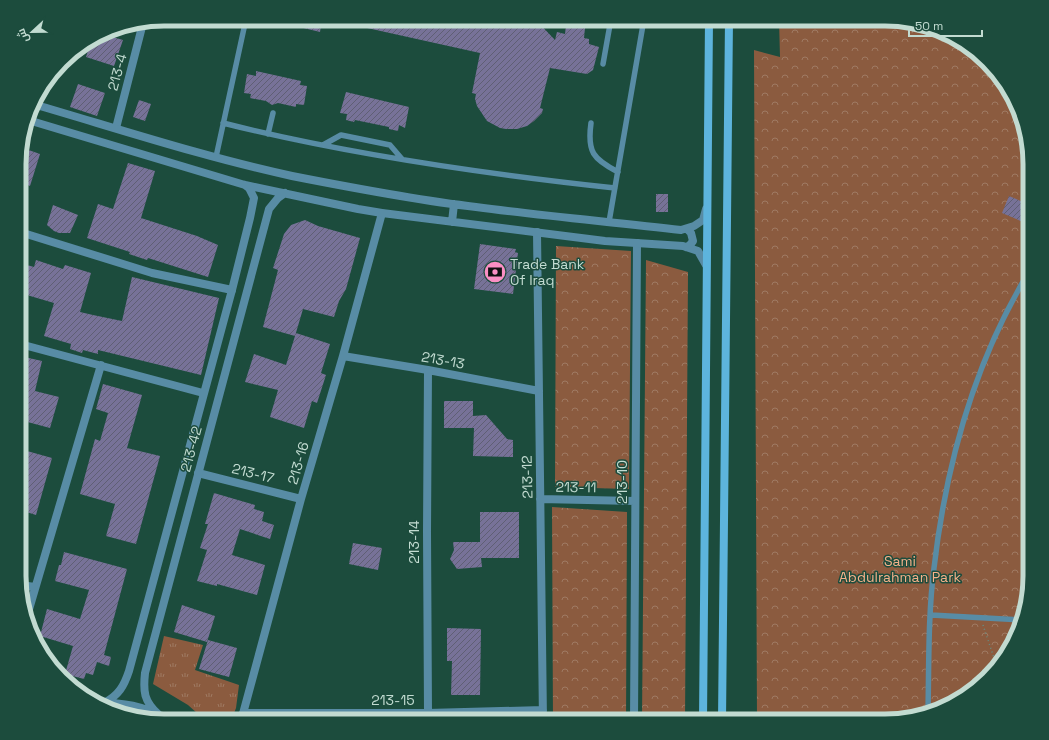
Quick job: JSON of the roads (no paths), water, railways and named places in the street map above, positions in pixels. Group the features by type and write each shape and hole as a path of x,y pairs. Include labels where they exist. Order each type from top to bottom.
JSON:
{"main road":[{"path":"703,714 706,208 709,26"},
{"path":"722,714 729,26"}],"street":[{"name":"213-4","path":"116,128 142,28"},
{"path":"39,106 216,157 293,176 454,204 681,230 687,229 703,220 706,208"},
{"path":"32,121 245,185 382,213 605,241 686,247 698,251 706,265"},
{"name":"213-42","path":"106,701 114,698 126,681 232,290 254,198 249,188 245,185"},
{"name":"213-42","path":"158,714 150,706 145,695 145,673 269,209 278,198 285,193"},
{"path":"452,222 454,204"},
{"name":"213-16","path":"243,714 301,499 343,356 382,213"},
{"path":"686,247 690,246 693,241 687,229"},
{"name":"213-12","path":"537,232 543,714"},
{"path":"26,234 152,273 232,290"},
{"name":"213-10","path":"634,714 637,243"},
{"path":"26,346 203,393"},
{"name":"213-13","path":"343,356 539,391"},
{"path":"30,606 101,365"},
{"name":"213-14","path":"428,370 428,713"},
{"name":"213-17","path":"198,473 301,499"},
{"name":"213-11","path":"540,499 635,501"},
{"path":"26,586 35,588"},
{"path":"110,704 132,705 158,714"},
{"name":"213-15","path":"382,714 543,710"}],"lane":[{"path":"216,157 244,26"},
{"path":"603,64 610,26"},
{"path":"610,222 643,26"},
{"path":"268,134 272,113"},
{"path":"223,123 322,145 402,159 552,181 615,188"},
{"path":"591,123 589,138 592,150 597,160 618,172"},
{"path":"322,145 341,135 390,146 402,159"},
{"path":"928,707 934,569 948,482 966,412 1000,325 1023,283"},
{"path":"931,615 1016,620"}],"place":[{"name":"Trade Bank Of Iraq","path":"495,272"}],"park label":[{"name":"Sami Abdulrahman Park","path":"900,570"}]}
